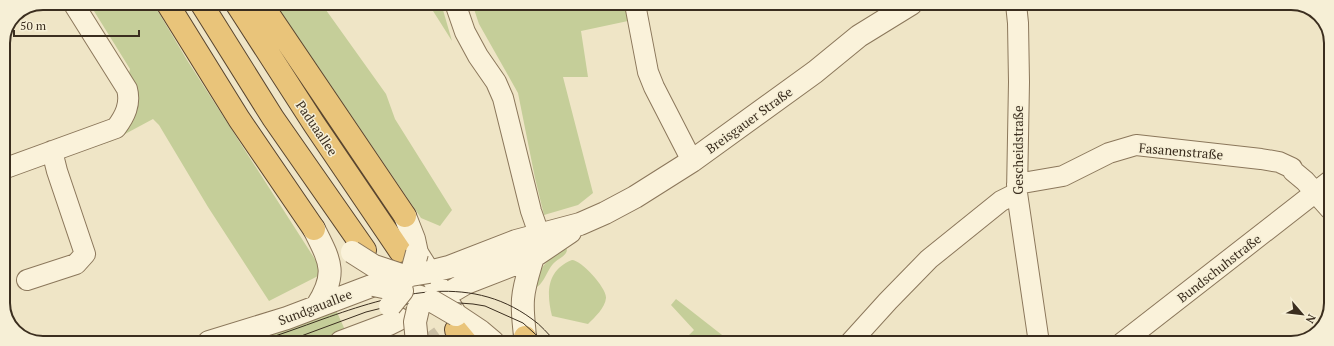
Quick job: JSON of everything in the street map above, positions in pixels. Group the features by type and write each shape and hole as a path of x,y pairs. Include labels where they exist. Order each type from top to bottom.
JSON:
{"highway":[{"path":"171,10 240,119 314,230"},
{"path":"205,10 358,251"},
{"name":"Paduaallee","path":"241,10 314,124 411,248"},
{"path":"267,10 405,216"}],"street":[{"path":"10,166 116,128 124,117 129,97 127,89 77,10"},
{"path":"457,10 465,32 478,56 496,82 503,98 525,192 540,246 524,289 523,323 525,336"},
{"path":"636,10 648,72 654,87 692,161"},
{"name":"Breisgauer Straße","path":"352,336 428,287 516,241 540,246 580,224 635,197 692,161 815,72 859,36 900,10"},
{"name":"Gescheidstraße","path":"1017,10 1019,82 1017,189 1038,336"},
{"name":"Fasanenstraße","path":"856,336 929,259 1017,189 1063,176 1109,153 1136,145 1261,159 1279,162 1292,168 1293,171 1305,181 1323,187"},
{"path":"27,280 76,264 85,254 57,171 52,151"},
{"name":"Bundschuhstraße","path":"1131,336 1323,187"},
{"path":"405,216 411,248 428,287 470,332"},
{"path":"314,230 358,251 374,266 428,287"},
{"path":"314,230 326,254 330,268 325,292 317,306"},
{"name":"Sundgauallee","path":"228,336 287,318 374,285 428,287"},
{"path":"416,336 415,322 428,287"}],"green space":[{"path":"93,10 157,10 187,60 320,267 318,276 269,301 208,207 159,125 153,119 112,141 88,149 114,136 130,69"},
{"path":"280,10 326,10 386,94 395,119 452,210 440,226 421,218"},
{"path":"432,10 443,10 452,41"},
{"path":"474,10 627,10 628,21 581,31 588,77 563,77 593,193 578,205 544,215 518,93 479,24"},
{"path":"566,249 566,253 552,265 543,281 533,289 538,275 544,265"},
{"path":"572,260 576,261 593,275 605,293 606,298 604,305 588,324 552,316 549,299 550,283 557,270"},
{"path":"676,299 723,336 688,336 694,330 671,305"},
{"path":"336,310 345,330 331,336 256,336"}],"tunnel":[{"path":"387,280 427,336"}],"tram line":[{"path":"276,336 375,302 429,292 455,292 481,295 507,304 535,321 550,336"},
{"path":"301,336 366,312 390,306 432,301 485,306 523,323 537,336"}]}
